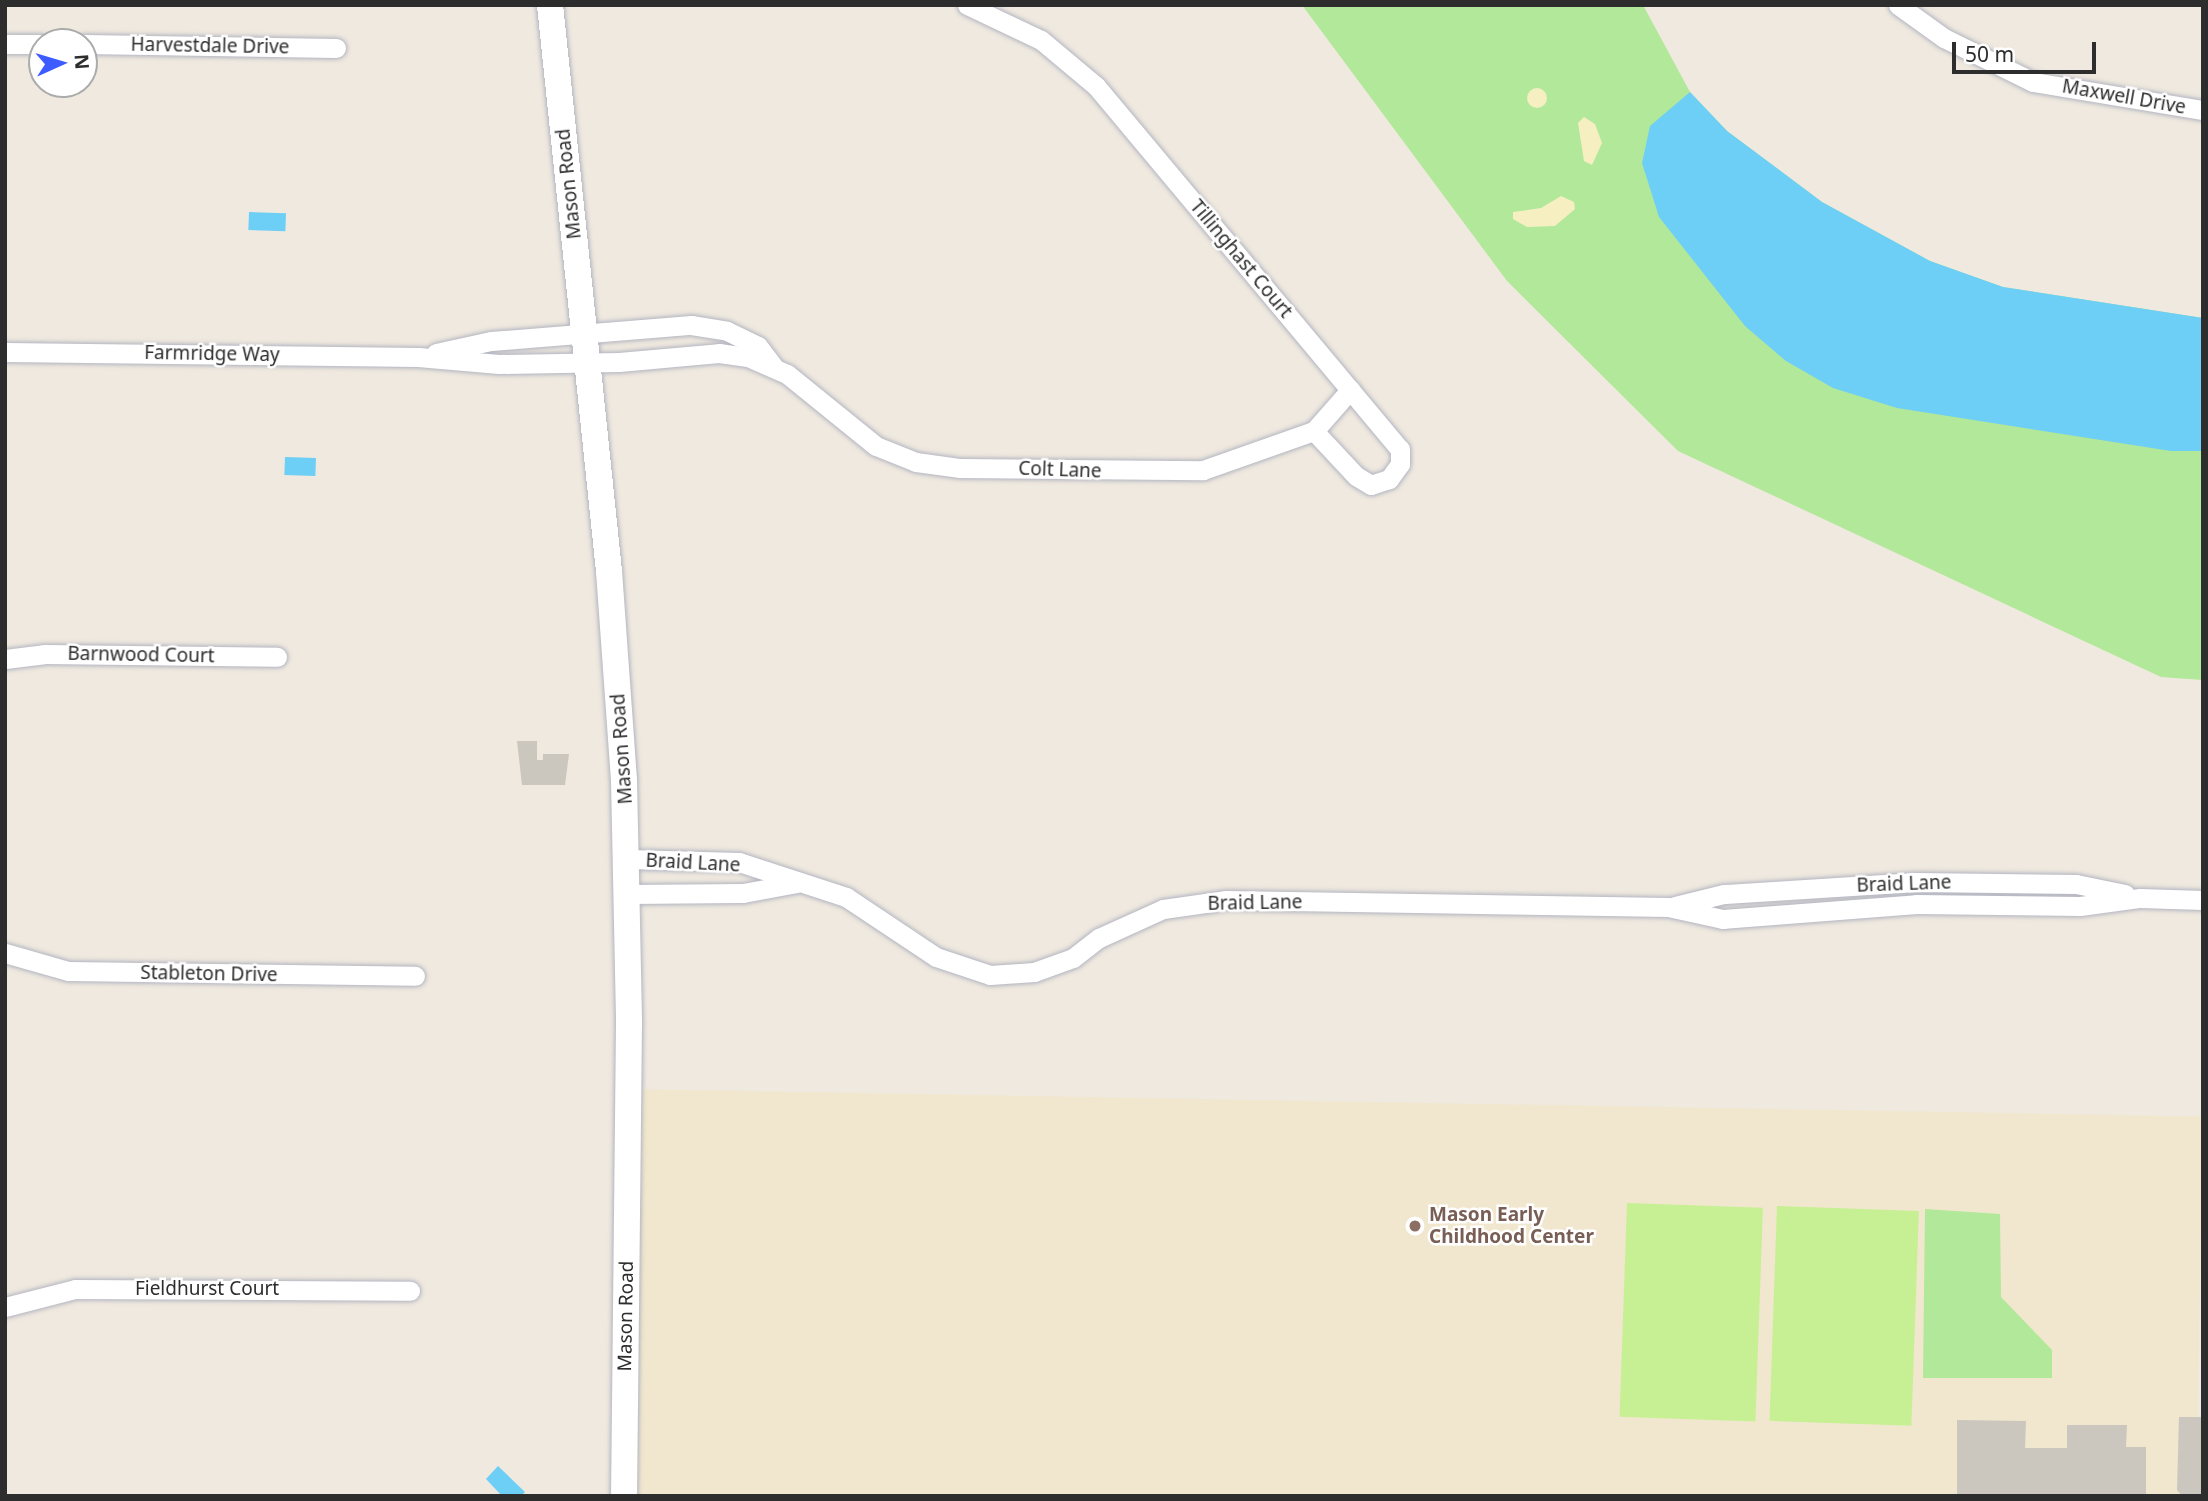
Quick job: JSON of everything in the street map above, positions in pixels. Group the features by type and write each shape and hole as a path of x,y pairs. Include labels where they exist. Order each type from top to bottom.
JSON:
{"main road":[{"name":"Mason Road","path":"550,5 610,584 628,859 624,1496"}],"street":[{"name":"Tillinghast Court","path":"967,5 1041,40 1096,86 1400,449 1400,464 1389,480 1371,485 1356,476 1314,431"},
{"name":"Maxwell Drive","path":"1898,5 1944,38 2033,82 2203,110"},
{"path":"5,44 28,44"},
{"name":"Harvestdale Drive","path":"98,44 336,48"},
{"name":"Colt Lane","path":"585,333 691,325 727,331 758,346 774,367"},
{"name":"Farmridge Way","path":"418,358 491,341 585,333"},
{"name":"Farmridge Way","path":"5,352 418,358 499,364 588,363"},
{"name":"Colt Lane","path":"588,363 719,353 774,367 799,382 870,443 916,462 944,467 1203,470 1314,431 1350,390"},
{"name":"Barnwood Court","path":"5,659 44,654 277,657"},
{"name":"Braid Lane","path":"628,859 739,862 846,897 936,957 990,975 1034,972 1073,958 1099,938 1163,909 1226,900 1668,907 1724,894 1916,882 2076,884 2140,898 2203,900"},
{"name":"Braid Lane","path":"628,894 743,893 798,882"},
{"name":"Stableton Drive","path":"5,953 68,971 415,976"},
{"name":"Fieldhurst Court","path":"5,1307 75,1289 410,1292"}],"shaded area":[{"name":"Mason Early Childhood Center","path":"629,1089 2203,1116 2196,1496 622,1496"}],"green space":[{"path":"1302,5 1643,5 1690,92 1727,131 1822,202 1930,261 2003,287 2203,318 2203,680 2161,677 1678,451 1507,281"},
{"path":"1627,1203 1763,1208 1755,1422 1620,1417"},
{"path":"1777,1206 1919,1211 1911,1426 1769,1421"},
{"path":"1925,1209 2000,1214 2001,1297 2052,1350 2052,1378 1923,1378"}],"sand":[{"path":"1537,88 1544,91 1547,98 1544,105 1537,108 1530,105 1527,98 1530,91"},
{"path":"1584,117 1595,124 1602,143 1592,165 1584,161 1578,123"},
{"path":"1561,196 1574,202 1575,209 1555,226 1527,227 1513,219 1513,212 1541,208"}],"water":[{"path":"1690,92 1727,131 1822,202 1930,261 2003,287 2203,318 2203,451 2171,451 1897,408 1833,388 1786,361 1745,326 1659,217 1642,163 1650,126"},
{"path":"249,212 286,213 285,231 248,230"},
{"path":"285,457 316,458 315,476 284,475"},
{"path":"498,1466 525,1492 521,1496 502,1496 486,1479"}],"building":[{"path":"517,741 537,741 537,760 543,760 543,754 569,754 565,785 522,785"},
{"path":"2179,1417 2203,1417 2203,1496 2182,1496 2177,1490"},
{"path":"1957,1420 2026,1421 2025,1448 2067,1448 2067,1425 2127,1425 2126,1447 2146,1447 2146,1496 1957,1496"}],"place":[{"name":"Mason Early Childhood Center","path":"1415,1226"}]}
